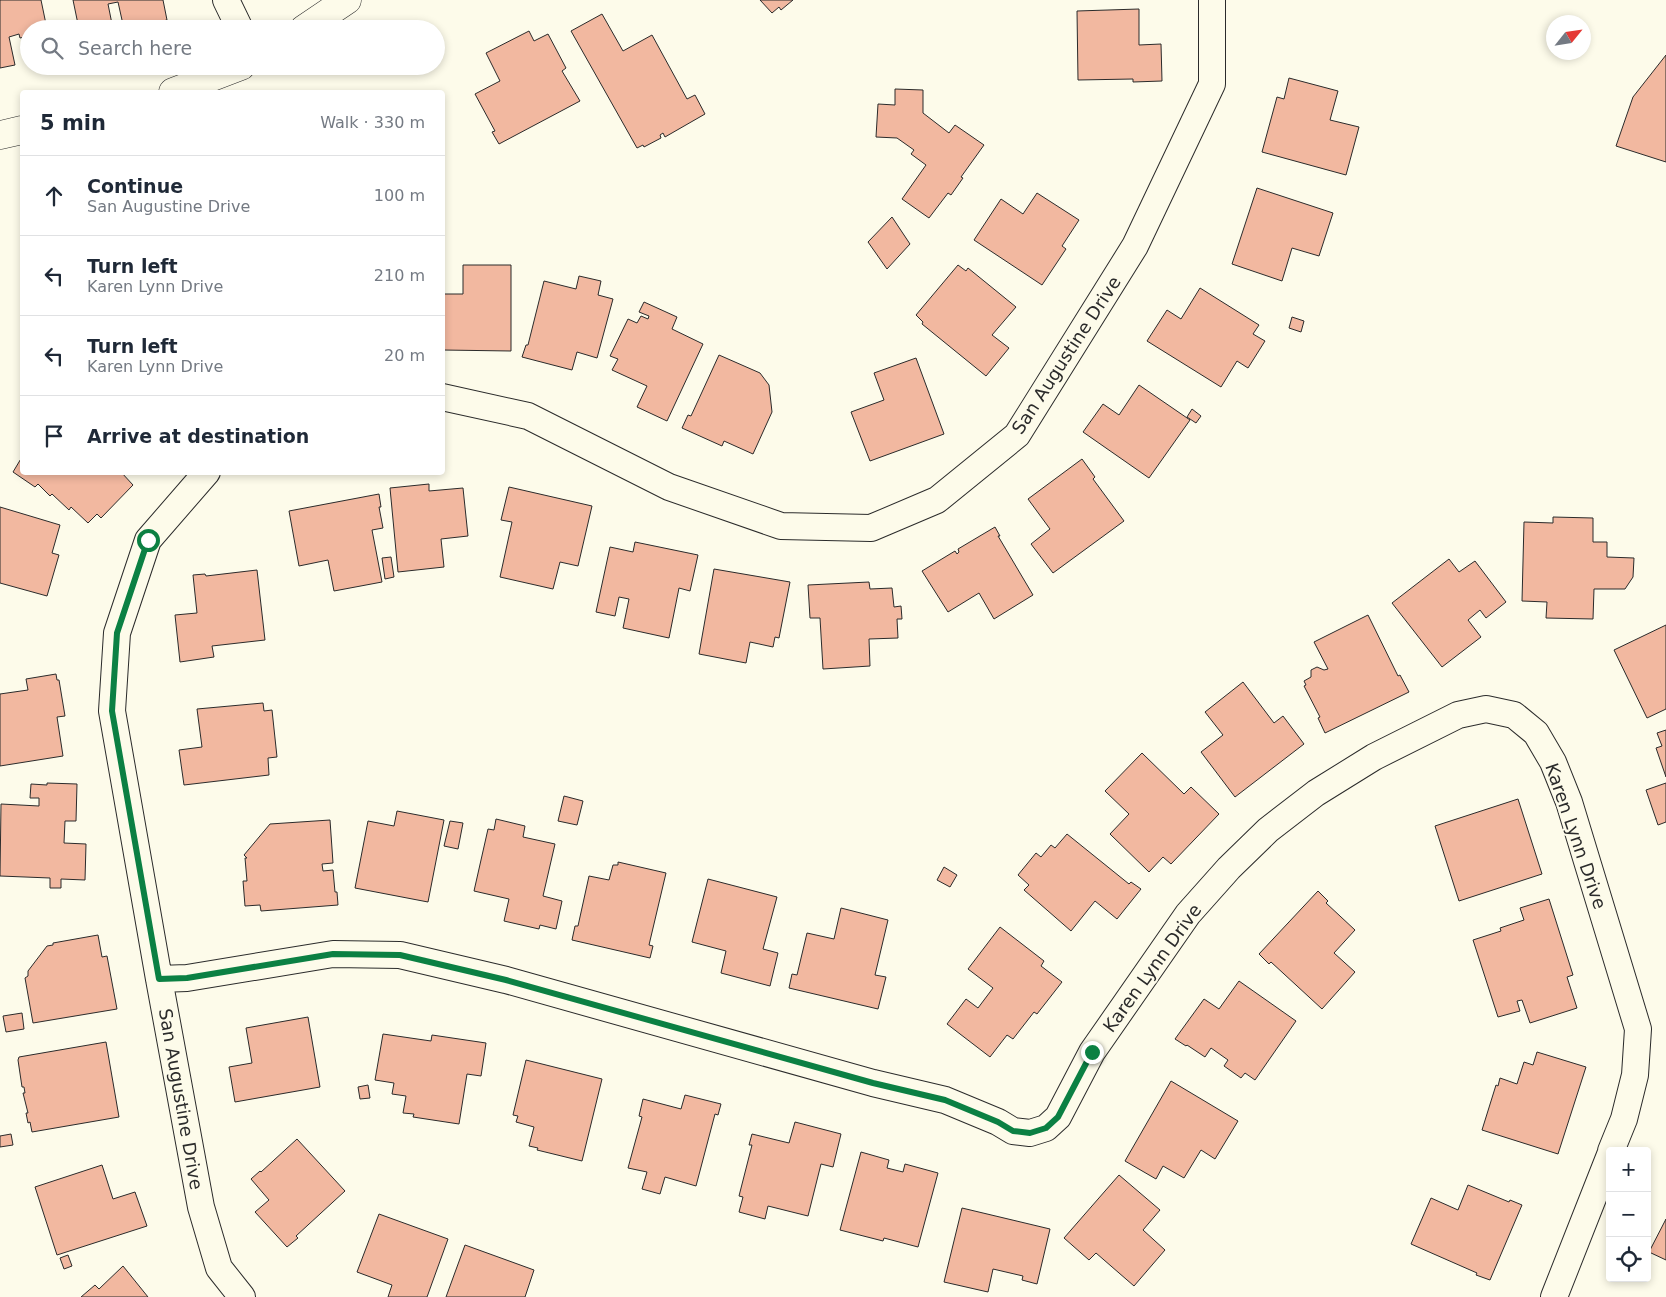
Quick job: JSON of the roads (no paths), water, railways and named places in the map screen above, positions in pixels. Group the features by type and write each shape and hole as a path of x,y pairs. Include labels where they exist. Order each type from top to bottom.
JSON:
{"street":[{"path":"226,0 236,20"},
{"path":"318,20 348,0"},
{"name":"San Augustine Drive","path":"445,397 528,416 668,487 781,526 871,528 938,500 1018,435 1135,246 1212,84 1212,0"},
{"path":"178,90 217,75"},
{"path":"0,135 20,130"},
{"name":"San Augustine Drive","path":"204,475 148,540 117,633 112,711 201,1207 219,1268 242,1297"},
{"name":"Karen Lynn Drive","path":"159,979 187,978 333,954 400,955 506,980 873,1083 945,1100 998,1122 1013,1131 1030,1133 1046,1128 1058,1117 1092,1052 1188,914 1229,868 1268,830 1316,793 1374,757 1458,715 1486,709 1514,715 1536,733 1553,762 1569,802 1638,1029 1635,1075 1624,1119 1613,1147"},
{"path":"1554,1297 1606,1164"}]}
